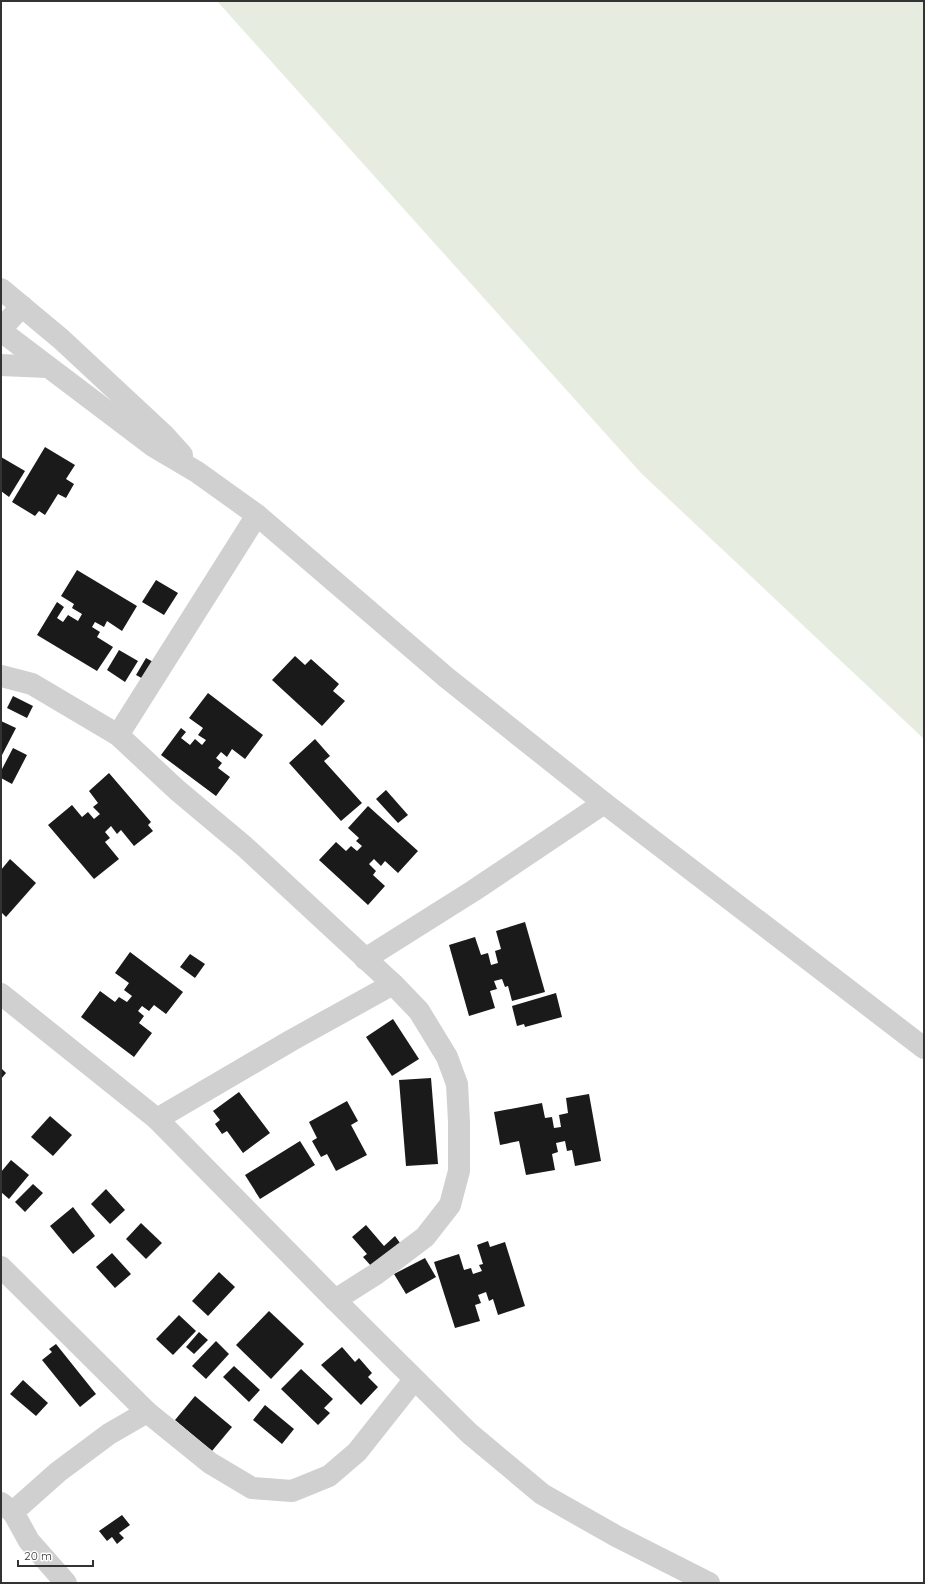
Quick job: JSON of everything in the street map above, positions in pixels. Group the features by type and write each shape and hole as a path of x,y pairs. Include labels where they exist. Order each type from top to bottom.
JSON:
{"street":[{"path":"1,289 78,354 163,434 197,472"},
{"path":"22,306 1,330 47,367 153,446 197,472 257,515 447,678 604,803 924,1048"},
{"path":"1,365 47,367"},
{"path":"118,735 257,515"},
{"path":"1,676 32,684 118,735 177,790 245,847 393,984 418,1011 447,1057 457,1084 459,1122 459,1170 450,1205 425,1237 376,1274 335,1300"},
{"path":"365,959 473,891 604,803"},
{"path":"157,1119 292,1040 393,984"},
{"path":"1,994 157,1119 414,1380 469,1433 542,1494 616,1536 709,1583"},
{"path":"1,1267 147,1412 210,1463 252,1488 292,1491 330,1476 357,1452 414,1380"},
{"path":"66,1583 29,1541 7,1507 58,1472 109,1434 147,1412"}],"shaded area":[{"path":"217,1 924,1 924,739 641,473"}],"building":[{"path":"45,447 75,465 66,479 74,484 66,498 58,494 45,515 39,511 35,516 12,502"},
{"path":"1,457 25,471 9,497 1,491"},
{"path":"77,570 137,606 122,631 107,621 104,627 95,622 92,627 100,632 97,637 113,647 97,671 37,635 57,602 64,607 57,618 63,622 68,615 78,621 82,614 72,608 74,604 61,596"},
{"path":"156,580 178,593 164,615 142,602"},
{"path":"119,650 138,661 125,682 107,670"},
{"path":"295,656 305,665 311,659 339,684 333,691 345,701 322,726 272,680"},
{"path":"146,658 155,663 145,680 136,675"},
{"path":"208,693 263,735 245,759 232,749 227,757 221,752 216,758 222,763 218,768 230,777 216,796 161,755 181,728 186,732 181,738 190,745 195,739 202,745 206,740 198,735 203,728 189,718"},
{"path":"13,696 33,706 27,718 7,708"},
{"path":"1,721 16,728 1,757"},
{"path":"315,739 330,756 324,761 362,803 341,821 289,763"},
{"path":"13,748 27,755 12,784 1,778 1,771"},
{"path":"109,773 151,822 148,825 153,831 134,846 121,830 117,834 111,826 105,832 110,838 105,842 119,859 94,879 48,825 72,805 82,817 88,812 94,819 100,814 93,807 98,803 89,791"},
{"path":"386,790 408,815 398,823 376,799"},
{"path":"368,806 418,851 398,873 385,861 381,866 374,859 369,864 376,871 373,875 385,886 368,905 319,860 336,842 346,851 351,846 357,851 362,846 356,841 359,838 348,828"},
{"path":"10,859 36,883 6,917 1,912 1,870"},
{"path":"525,922 545,992 512,1001 508,986 505,987 502,979 494,981 497,989 490,991 495,1008 469,1016 449,945 475,937 481,955 488,953 491,965 498,963 495,951 501,949 496,931"},
{"path":"130,952 183,992 166,1014 154,1005 149,1011 142,1006 138,1011 144,1016 139,1023 152,1033 134,1057 81,1017 100,991 115,1002 119,997 127,1002 132,996 124,990 129,983 115,973"},
{"path":"190,954 205,964 195,978 180,967"},
{"path":"556,993 562,1017 525,1027 524,1024 517,1026 512,1006"},
{"path":"393,1019 419,1059 392,1076 366,1037"},
{"path":"1,1068 6,1073 1,1079"},
{"path":"431,1078 438,1164 406,1166 399,1080"},
{"path":"239,1092 270,1133 243,1153 227,1131 222,1134 215,1124 220,1120 213,1111"},
{"path":"589,1094 601,1161 575,1166 572,1150 567,1151 565,1141 556,1143 558,1152 552,1154 555,1170 526,1175 519,1141 500,1145 494,1112 542,1103 545,1118 552,1117 554,1128 561,1127 559,1115 568,1113 566,1098"},
{"path":"347,1101 358,1121 351,1125 367,1155 336,1171 327,1154 321,1157 312,1141 317,1138 309,1122"},
{"path":"50,1116 72,1135 53,1156 31,1137"},
{"path":"300,1141 315,1165 260,1199 245,1175"},
{"path":"11,1160 29,1175 9,1199 1,1192 1,1172"},
{"path":"33,1184 43,1193 25,1212 15,1202"},
{"path":"106,1189 125,1210 110,1224 91,1204"},
{"path":"73,1207 95,1236 73,1254 50,1226"},
{"path":"141,1223 162,1243 146,1259 126,1239"},
{"path":"366,1225 384,1246 395,1236 400,1243 372,1267 363,1257 367,1254 352,1237"},
{"path":"488,1241 490,1247 505,1242 525,1306 498,1315 493,1299 489,1301 486,1292 478,1295 481,1303 475,1305 480,1321 455,1328 434,1262 459,1254 464,1270 471,1268 473,1274 482,1271 479,1265 483,1264 477,1245"},
{"path":"112,1253 131,1274 115,1288 96,1267"},
{"path":"425,1258 436,1277 406,1294 394,1274"},
{"path":"219,1272 235,1287 208,1316 192,1301"},
{"path":"269,1311 304,1344 271,1379 236,1345"},
{"path":"179,1315 196,1331 173,1355 156,1339"},
{"path":"199,1332 208,1340 194,1354 186,1347"},
{"path":"216,1341 229,1354 206,1379 192,1366"},
{"path":"56,1344 96,1394 80,1407 42,1360 52,1352 49,1349"},
{"path":"342,1347 355,1362 359,1358 372,1373 368,1377 378,1387 361,1405 321,1365"},
{"path":"234,1366 260,1390 249,1402 223,1377"},
{"path":"301,1369 333,1399 324,1408 330,1413 318,1425 281,1389"},
{"path":"23,1380 48,1403 36,1416 10,1394"},
{"path":"195,1396 232,1427 212,1451 175,1420"},
{"path":"265,1405 294,1429 282,1444 253,1420"},
{"path":"122,1515 130,1525 119,1533 124,1538 117,1544 112,1537 107,1541 99,1531"}]}
